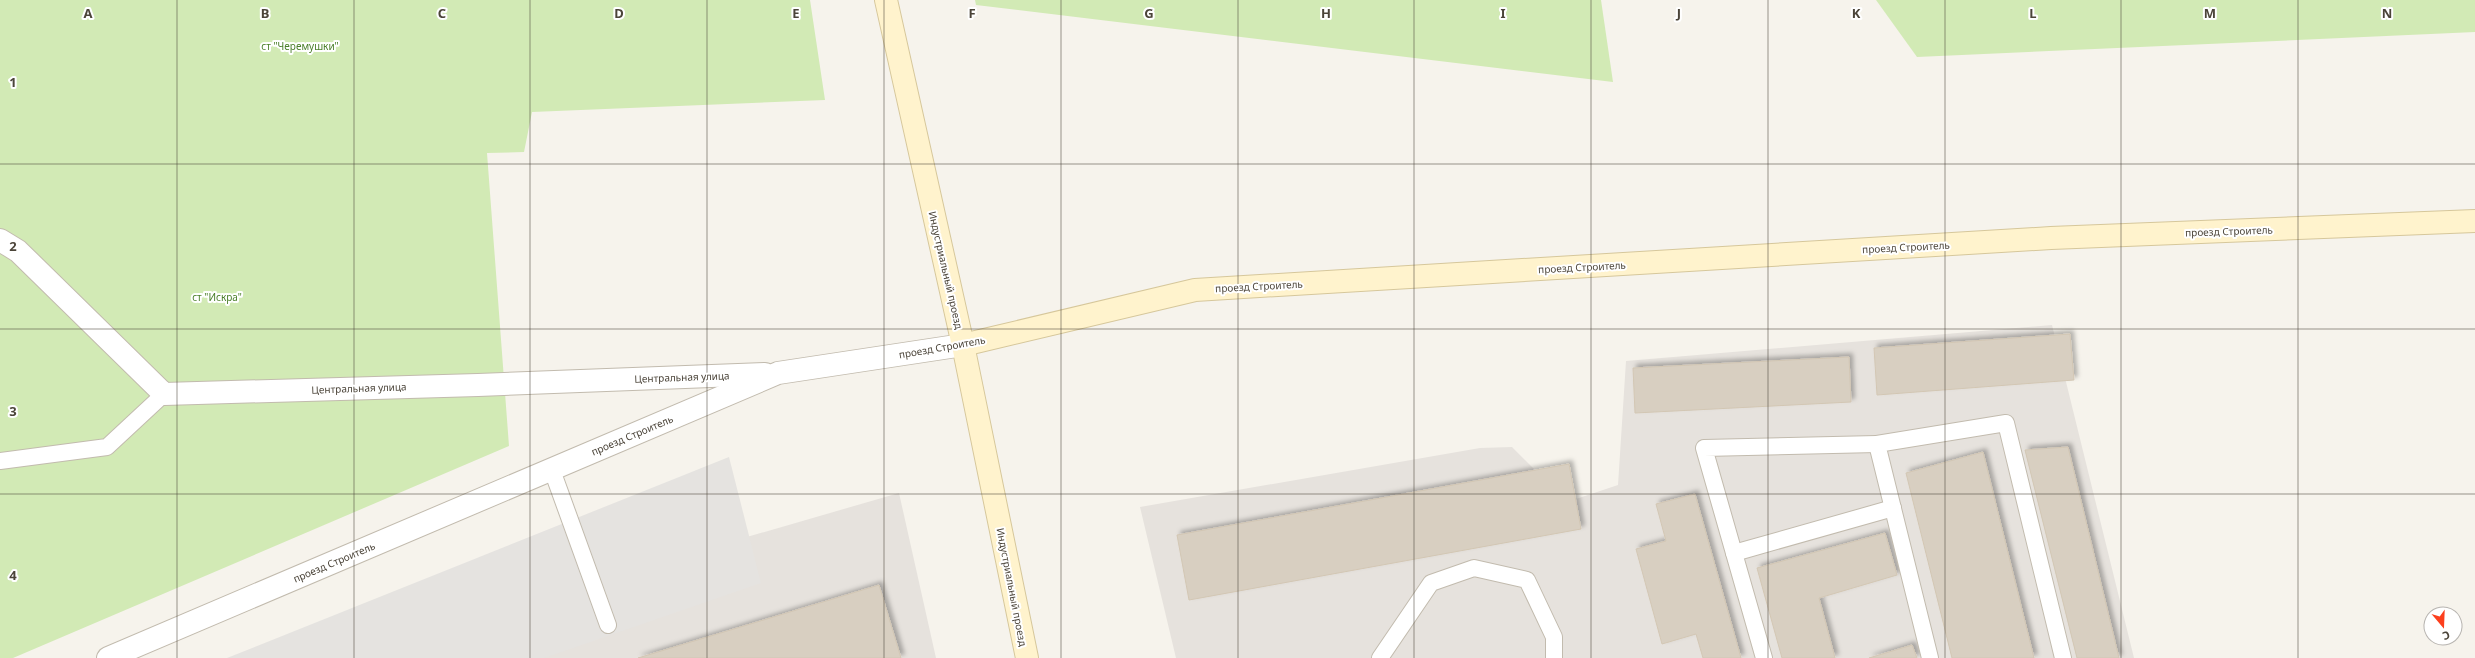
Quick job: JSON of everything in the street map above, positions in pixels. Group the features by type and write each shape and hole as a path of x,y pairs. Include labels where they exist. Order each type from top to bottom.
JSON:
{"street":[{"name":"Индустриальный проезд","path":"886,0 963,345 1027,658"},
{"name":"проезд Строитель","path":"108,658 778,373 963,345 1195,290 2043,239 2475,221"},
{"path":"0,240 18,251 164,394"},
{"name":"Центральная улица","path":"164,394 478,385 778,373"}],"lane":[{"path":"0,461 107,447 164,394"},
{"path":"1764,658 1704,448 1877,444 2006,423 2063,658"},
{"path":"1877,444 1930,658"},
{"path":"552,470 608,625"},
{"path":"1734,553 1893,508"},
{"path":"1380,658 1431,583 1474,568 1527,580 1554,637 1554,658"}],"shaded area":[{"path":"2052,325 2134,658 1176,658 1140,507 1480,448 1512,447 1567,502 1618,485 1626,361"},
{"path":"729,457 761,583 544,658 227,658"},
{"path":"899,493 936,658 329,658"}],"green space":[{"name":"ст \"Искра\"","path":"0,0 810,0 825,100 532,112 524,152 487,153 509,446 13,658 0,658"},
{"path":"975,0 1601,0 1613,82 976,5"},
{"path":"1876,0 2475,0 2475,32 1917,57"}],"building":[{"path":"2070,334 2074,380 1877,395 1874,348"},
{"path":"1849,357 1851,402 1635,413 1633,368"},
{"path":"2068,447 2119,658 2077,658 2025,450"},
{"path":"1983,452 2034,658 1952,658 1906,473"},
{"path":"1569,464 1581,529 1189,600 1177,535"},
{"path":"1695,494 1741,658 1703,658 1696,634 1662,644 1636,549 1666,541 1656,504"},
{"path":"1885,533 1897,575 1819,598 1835,658 1782,658 1757,568"},
{"path":"879,585 901,658 638,658"},
{"path":"1912,645 1917,658 1869,658"}],"park label":[{"name":"ст \"Черемушки\"","path":"300,46"}]}
